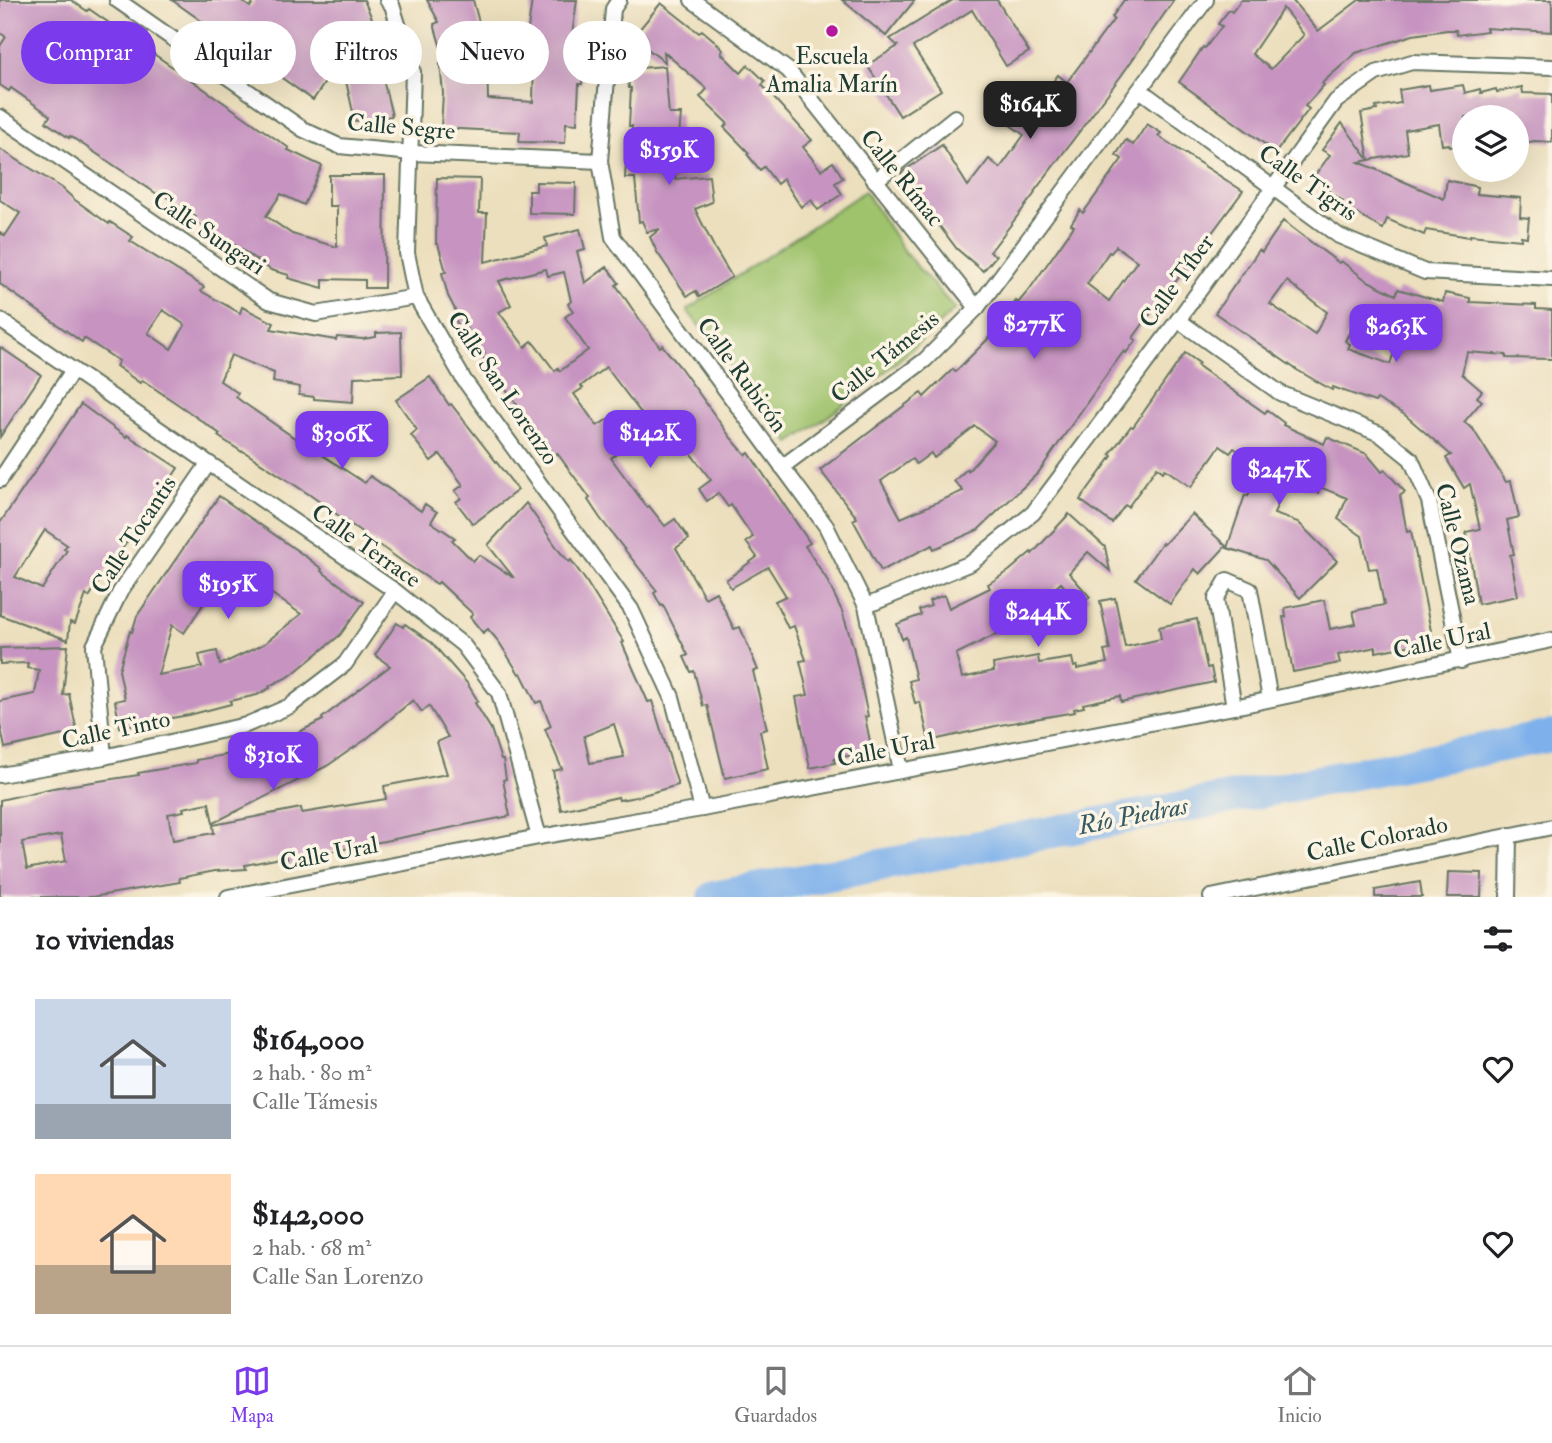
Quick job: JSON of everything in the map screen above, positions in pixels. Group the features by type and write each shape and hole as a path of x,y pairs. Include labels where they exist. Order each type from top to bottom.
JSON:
{"street":[{"name":"Calle Segre","path":"117,0 304,130 338,146 412,153 600,161"},
{"name":"Calle San Lorenzo","path":"387,0 392,5 413,72 407,253 416,297 464,380 631,609 672,697 702,809"},
{"name":"Calle Rubicón","path":"619,0 613,9 600,161 613,237 826,526 866,606 901,770"},
{"name":"Calle Rímac","path":"692,0 788,70 977,308"},
{"name":"Calle Támesis","path":"782,467 925,360 977,308 1206,0"},
{"name":"Calle Tíber","path":"866,606 971,564 1033,513 1178,320 1336,102 1376,73 1412,62 1552,67"},
{"name":"Calle Tigris","path":"1140,90 1339,236 1424,272 1552,279"},
{"name":"Calle Sungari","path":"0,117 269,301 316,314 416,297"},
{"path":"875,181 955,117"},
{"name":"Calle Terrace","path":"0,320 395,592 463,645 499,694 539,837"},
{"name":"Calle Ozama","path":"1178,320 1280,393 1381,434 1411,459 1429,501 1461,661"},
{"path":"0,480 73,370"},
{"name":"Calle Tocantis","path":"103,757 94,646 120,592 208,464"},
{"path":"1234,707 1216,598 1227,580 1250,590 1270,699"},
{"name":"Calle Tinto","path":"0,775 103,757 246,725 290,706 345,664 395,592"},
{"name":"Calle Ural","path":"228,897 1234,707 1552,640"},
{"name":"Calle Colorado","path":"1211,897 1552,827"},
{"path":"1508,897 1509,835"}],"green space":[{"path":"865,191 905,253 955,309 876,380 790,443 687,310"}],"building":[{"path":"0,0 71,0 106,21 21,21 21,84 156,84 156,56 170,65 170,84 197,84 289,148 288,150 322,166 304,205 281,194 266,216 292,234 337,247 337,206 329,206 329,175 385,175 384,288 365,288 365,280 323,279 323,288 288,278 289,275 271,270 225,238 223,241 194,220 196,217 70,136 69,138 46,122 50,116 44,111 11,88 9,91 0,85 0,46 6,37 0,33"},
{"path":"172,0 240,0 250,7 255,0 364,0 373,21 310,21 310,84 324,84 313,100 290,84 296,84 296,21 202,21"},
{"path":"427,0 473,0 479,21 438,21"},
{"path":"532,0 577,0 574,21 563,21 563,84 579,84 577,124 566,123 565,143 519,142 520,132 441,128 442,84 488,84 488,99 533,102 533,84 549,84 549,21 529,21"},
{"path":"842,0 915,0 886,36"},
{"path":"953,0 997,0 1029,52 1006,66 972,10 913,47 941,90 900,116 867,65 898,46 890,39"},
{"path":"1124,0 1174,0 990,252 996,256 983,271 957,249 926,208 928,206 914,185 910,187 901,173 942,145 968,186 989,159 1000,168 1024,135 1002,119 1021,93 1036,105 1058,75 1067,82 1114,19 1112,17"},
{"path":"1241,0 1292,0 1318,31 1359,0 1552,0 1552,32 1486,28 1487,31 1457,35 1456,30 1447,30 1413,35 1356,53 1322,83 1324,85 1305,106 1309,109 1276,152 1179,82 1203,47 1205,48 1222,26 1218,24 1229,10 1232,12","holes":["1283,8 1304,35 1271,69 1252,54"]},
{"path":"661,3 699,33 702,30 716,42 723,50 721,53 741,73 748,65 765,81 762,85 812,140 803,147 821,170 833,162 843,178 835,183 842,194 818,210 811,200 801,207 783,179 777,184 764,167 760,170 747,154 749,153 724,127 728,124 700,97 707,89 664,52 665,62 651,52 651,21 646,21"},
{"path":"665,66 669,114 681,114 675,179 709,176 712,202 695,209 732,277 699,297 696,291 687,296 657,252 650,237 660,229 647,232 642,221 639,222 635,178 625,178 626,162 630,162 632,126 629,126 631,88 629,84 651,84 651,67"},
{"path":"347,84 384,84 392,116 355,121"},
{"path":"1429,85 1430,90 1463,85 1465,93 1480,89 1481,93 1522,87 1523,93 1552,94 1552,142 1529,142 1529,105 1452,105 1452,147 1449,144 1442,145 1439,124 1405,130 1408,153 1369,160 1361,113 1377,110 1376,107 1401,103 1399,90"},
{"path":"1342,123 1369,160 1359,162 1444,199 1447,180 1478,187 1477,194 1521,198 1520,217 1529,218 1527,237 1521,236 1521,240 1470,237 1426,230 1424,235 1387,219 1383,229 1341,204 1343,201 1312,179 1330,155 1322,150"},
{"path":"1147,124 1161,133 1158,136 1243,191 1164,295 1133,338 1136,340 1126,353 1124,351 1038,473 978,530 934,549 932,545 881,571 853,520 857,518 820,470 921,393 924,397 953,369 955,372 986,341 1010,314 1008,312 1016,301 1018,303 1029,290 1074,226 1071,224 1080,210 1083,213 1122,159 1116,155 1126,140 1133,145","holes":["1116,246 1137,261 1109,301 1087,284","975,426 995,441 968,471 967,469 954,481 963,491 901,518 881,481 912,459 916,464 931,453 934,458"]},
{"path":"0,149 62,188 109,224 110,222 133,237 130,241 204,287 201,291 240,313 242,307 274,323 271,329 336,340 337,337 363,339 376,337 376,333 401,332 402,375 354,377 353,402 299,395 300,387 273,382 274,373 231,355 220,381 238,393 236,397 241,401 299,441 307,431 311,434 312,422 338,429 319,453 365,483 370,476 421,511 425,504 437,512 431,522 455,538 452,540 473,561 479,555 514,578 488,545 526,503 560,552 569,562 571,560 586,581 624,642 622,643 648,702 652,701 678,785 636,797 619,800 618,797 561,810 553,771 562,769 545,729 551,726 541,701 536,703 521,673 519,674 488,629 483,633 470,617 473,614 439,582 437,584 403,562 310,495 218,436 220,434 179,405 142,380 140,383 116,366 119,361 84,338 82,342 0,284 0,232 5,236 20,213 0,200","holes":["163,310 185,325 171,349 148,333","614,724 624,757 590,763 584,736"]},
{"path":"437,178 480,179 479,213 487,213 485,262 547,246 545,238 580,229 585,249 577,251 585,283 607,267 640,320 660,347 662,345 680,367 731,438 746,455 749,453 810,543 805,546 826,578 842,611 853,646 868,716 865,717 872,751 834,759 835,763 810,768 796,697 808,695 800,661 806,660 794,626 788,628 775,601 786,596 768,567 731,588 726,580 757,557 746,542 753,537 731,505 728,507 718,493 707,501 699,489 711,480 665,420 611,458 647,507 649,506 665,526 675,519 689,539 676,548 705,598 716,592 734,629 740,627 758,670 753,671 767,729 760,731 768,769 725,778 707,705 703,706 694,671 691,672 684,657 688,655 663,605 661,606 654,593 657,591 600,518 588,500 590,498 557,453 554,455 490,368 482,356 485,353 467,329 462,332 455,319 459,317 448,296 442,273 446,272 436,244","holes":["546,269 548,276 564,272 571,301 568,304 573,311 565,317 588,350 560,371 558,368 555,371 532,341 525,347 499,312 511,305 499,281","606,367 641,413 616,430 608,419 597,426 574,394"]},
{"path":"536,182 576,183 575,214 529,213 529,191 536,191"},
{"path":"1283,221 1339,263 1341,261 1366,280 1396,295 1398,289 1443,302 1445,293 1470,298 1470,302 1536,305 1536,309 1552,310 1552,359 1506,358 1506,355 1467,352 1462,374 1482,391 1477,397 1482,401 1464,422 1473,429 1506,482 1511,481 1519,517 1507,520 1518,596 1478,604 1466,532 1480,529 1470,484 1464,488 1446,458 1451,455 1405,415 1377,399 1375,402 1333,387 1332,390 1297,370 1215,313 1259,250 1262,252","holes":["1287,281 1327,312 1315,334 1270,304","1357,318 1374,327 1376,324 1401,332 1390,364 1348,349 1350,344 1345,341"]},
{"path":"0,347 41,375 0,437"},
{"path":"1185,353 1199,363 1197,365 1265,413 1267,410 1284,423 1283,425 1324,444 1327,437 1367,454 1382,472 1385,470 1405,492 1400,496 1407,532 1411,531 1433,641 1376,652 1376,647 1338,655 1340,663 1293,672 1283,617 1286,617 1285,608 1324,600 1330,629 1356,624 1353,611 1384,605 1377,568 1369,569 1362,536 1338,519 1347,498 1320,487 1318,493 1287,479 1274,514 1298,522 1337,561 1300,598 1266,560 1227,548 1245,495 1248,496 1261,467 1234,448 1230,453 1220,446 1191,487 1165,469 1163,472 1157,467 1128,507 1125,505 1112,523 1080,500 1112,456 1110,454 1131,426 1133,427"},
{"path":"430,377 449,405 451,404 518,490 473,524 456,502 461,498 455,491 463,485 440,454 431,461 411,435 417,430 396,400"},
{"path":"81,404 126,437 127,435 178,468 89,597 86,595 75,624 70,622 68,640 0,615 0,523","holes":["45,530 67,545 64,549 67,550 42,589 15,577"]},
{"path":"219,496 305,556 364,602 340,635 290,676 257,695 189,715 120,727 115,701 125,699 119,670 137,616","holes":["231,562 254,577 252,580 301,614 264,644 220,665 217,651 199,655 202,667 158,675 172,625 184,633"]},
{"path":"1069,514 1105,547 1110,571 1088,552 1069,573 1090,597 1080,605 1061,583 1039,602 1046,614 1033,622 1026,611 1003,626 1005,630 956,654 962,678 994,671 993,664 1038,656 1039,663 1072,658 1077,669 1107,663 1104,651 1110,650 1100,601 1115,598 1125,647 1161,639 1159,627 1197,619 1207,668 1211,667 1214,682 1121,702 1120,696 1083,704 1084,707 1074,709 1075,712 929,741 920,702 915,703 909,681 916,679 906,637 902,639 897,624 921,615 919,610 931,606 929,601 944,595 949,608 990,588 988,584 1009,571 1031,552 1032,554"},
{"path":"1192,514 1226,546 1200,574 1195,569 1170,604 1136,579 1162,543 1164,544"},
{"path":"397,623 403,627 405,624 432,643 467,683 478,701 475,703 491,729 503,760 506,779 503,780 510,816 324,853 325,859 288,866 286,857 245,865 246,869 215,871 179,878 180,882 92,897 0,897 0,800 53,788 139,775 138,773 196,763 196,760 269,747 323,720 322,718 390,666 375,655","holes":["413,700 422,712 429,706 448,737 437,742 447,774 384,786 386,799 302,813 301,808 213,825 214,833 173,840 168,814 209,803 213,823 327,766 365,740","61,835 66,861 27,869 22,842"]},
{"path":"68,646 63,695 69,694 77,732 5,748 0,724 0,701 35,694 39,670 27,668 28,663 0,664 0,648"},
{"path":"1448,872 1482,873 1481,897 1447,897"},
{"path":"1420,882 1422,897 1375,897 1375,890"}],"waterway":[{"name":"Río Piedras","path":"714,897 1552,736"}],"place":[{"name":"Escuela Amalia Marín","path":"832,31"}]}
